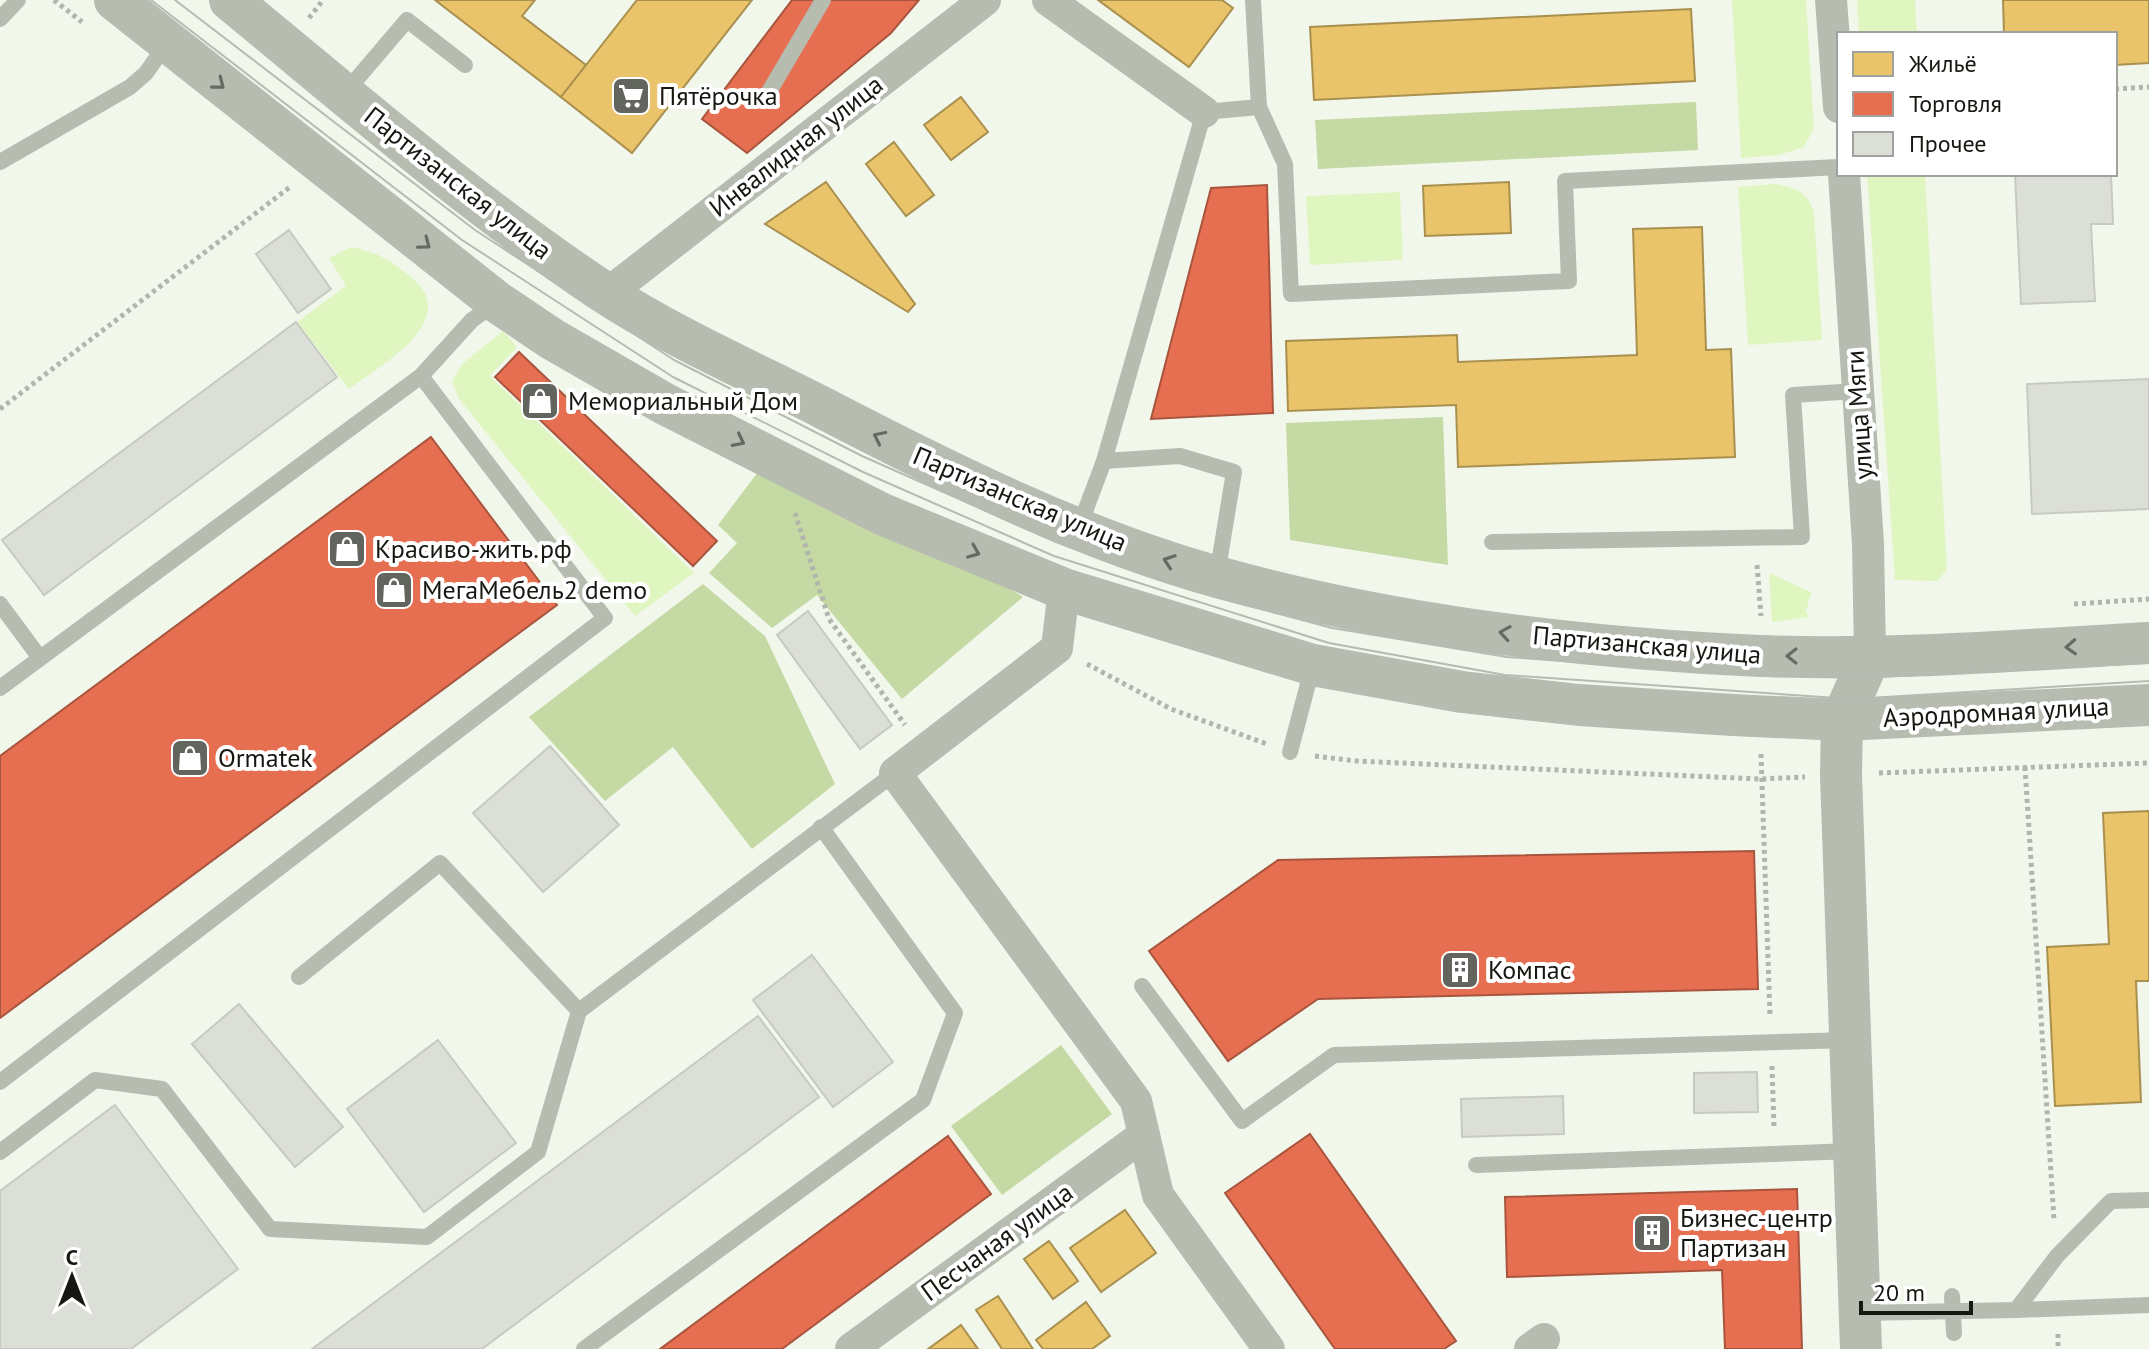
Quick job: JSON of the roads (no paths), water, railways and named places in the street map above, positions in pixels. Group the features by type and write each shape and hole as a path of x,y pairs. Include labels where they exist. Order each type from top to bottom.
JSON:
{"street":[{"path":"115,0 497,302 552,339 665,404 882,514 1064,589 1313,665 1462,692 1579,705 1842,720"},
{"name":"Партизанская улица","path":"230,0 492,214 607,294 875,435 1078,530 1216,577 1334,606 1537,638 1760,656 1870,656"},
{"name":"Инвалидная улица","path":"607,294 985,0"},
{"path":"1048,0 1204,112"},
{"path":"1831,0 1837,80"},
{"name":"улица Мяги","path":"1844,176 1868,544 1870,656"},
{"path":"1064,589 1057,648 895,773 1136,1101 1158,1195 1269,1349"},
{"path":"1861,1331 1842,720 1870,656 2149,643"},
{"name":"Аэродромная улица","path":"1842,720 2149,705"},
{"name":"Песчаная улица","path":"851,1349 1144,1135"}],"lane":[{"path":"0,19 18,0"},
{"path":"766,97 823,0"},
{"path":"1253,0 1259,107 1285,164 1291,294 1569,281 1565,181 1837,167"},
{"path":"344,94 407,20 465,65"},
{"path":"0,162 130,87 146,73 167,43"},
{"path":"1078,530 1104,461 1204,112 1259,107"},
{"path":"0,688 421,376 472,320 497,302"},
{"path":"0,1082 605,618 421,376"},
{"path":"1492,542 1802,537 1793,395 1857,391"},
{"path":"1104,461 1180,456 1234,472 1216,577"},
{"path":"0,604 40,658"},
{"path":"1290,752 1313,665"},
{"path":"0,1152 95,1080 162,1089 270,1229 427,1237 538,1152 579,1011 895,773"},
{"path":"584,1349 923,1100 955,1013 821,827"},
{"path":"299,977 440,863 579,1011"},
{"path":"1142,986 1242,1121 1334,1055 1851,1040"},
{"path":"1476,1165 1855,1151"},
{"path":"2016,1310 2057,1256 2111,1201 2149,1200"},
{"path":"1952,1304 1954,1333"},
{"path":"1861,1331 1952,1304 2016,1310 2149,1305"}],"tram line":[{"path":"151,0 462,240 673,377 863,472 1054,556 1329,643 1505,675 1852,699 2149,681"},
{"path":"175,0 475,230 674,360 862,456 1056,542 1182,586"},
{"path":"1209,595 1332,628 1507,657 1761,675 1860,678 2149,663"}],"place":[{"name":"Пятёрочка","path":"631,96"},
{"name":"Мемориальный Дом","path":"540,401"},
{"name":"Красиво-жить.рф","path":"347,549"},
{"name":"МегаМебель2 demo","path":"394,590"},
{"name":"Ormatek","path":"190,758"},
{"name":"Компас","path":"1460,970"},
{"name":"Бизнес-центр Партизан","path":"1652,1233"}]}
